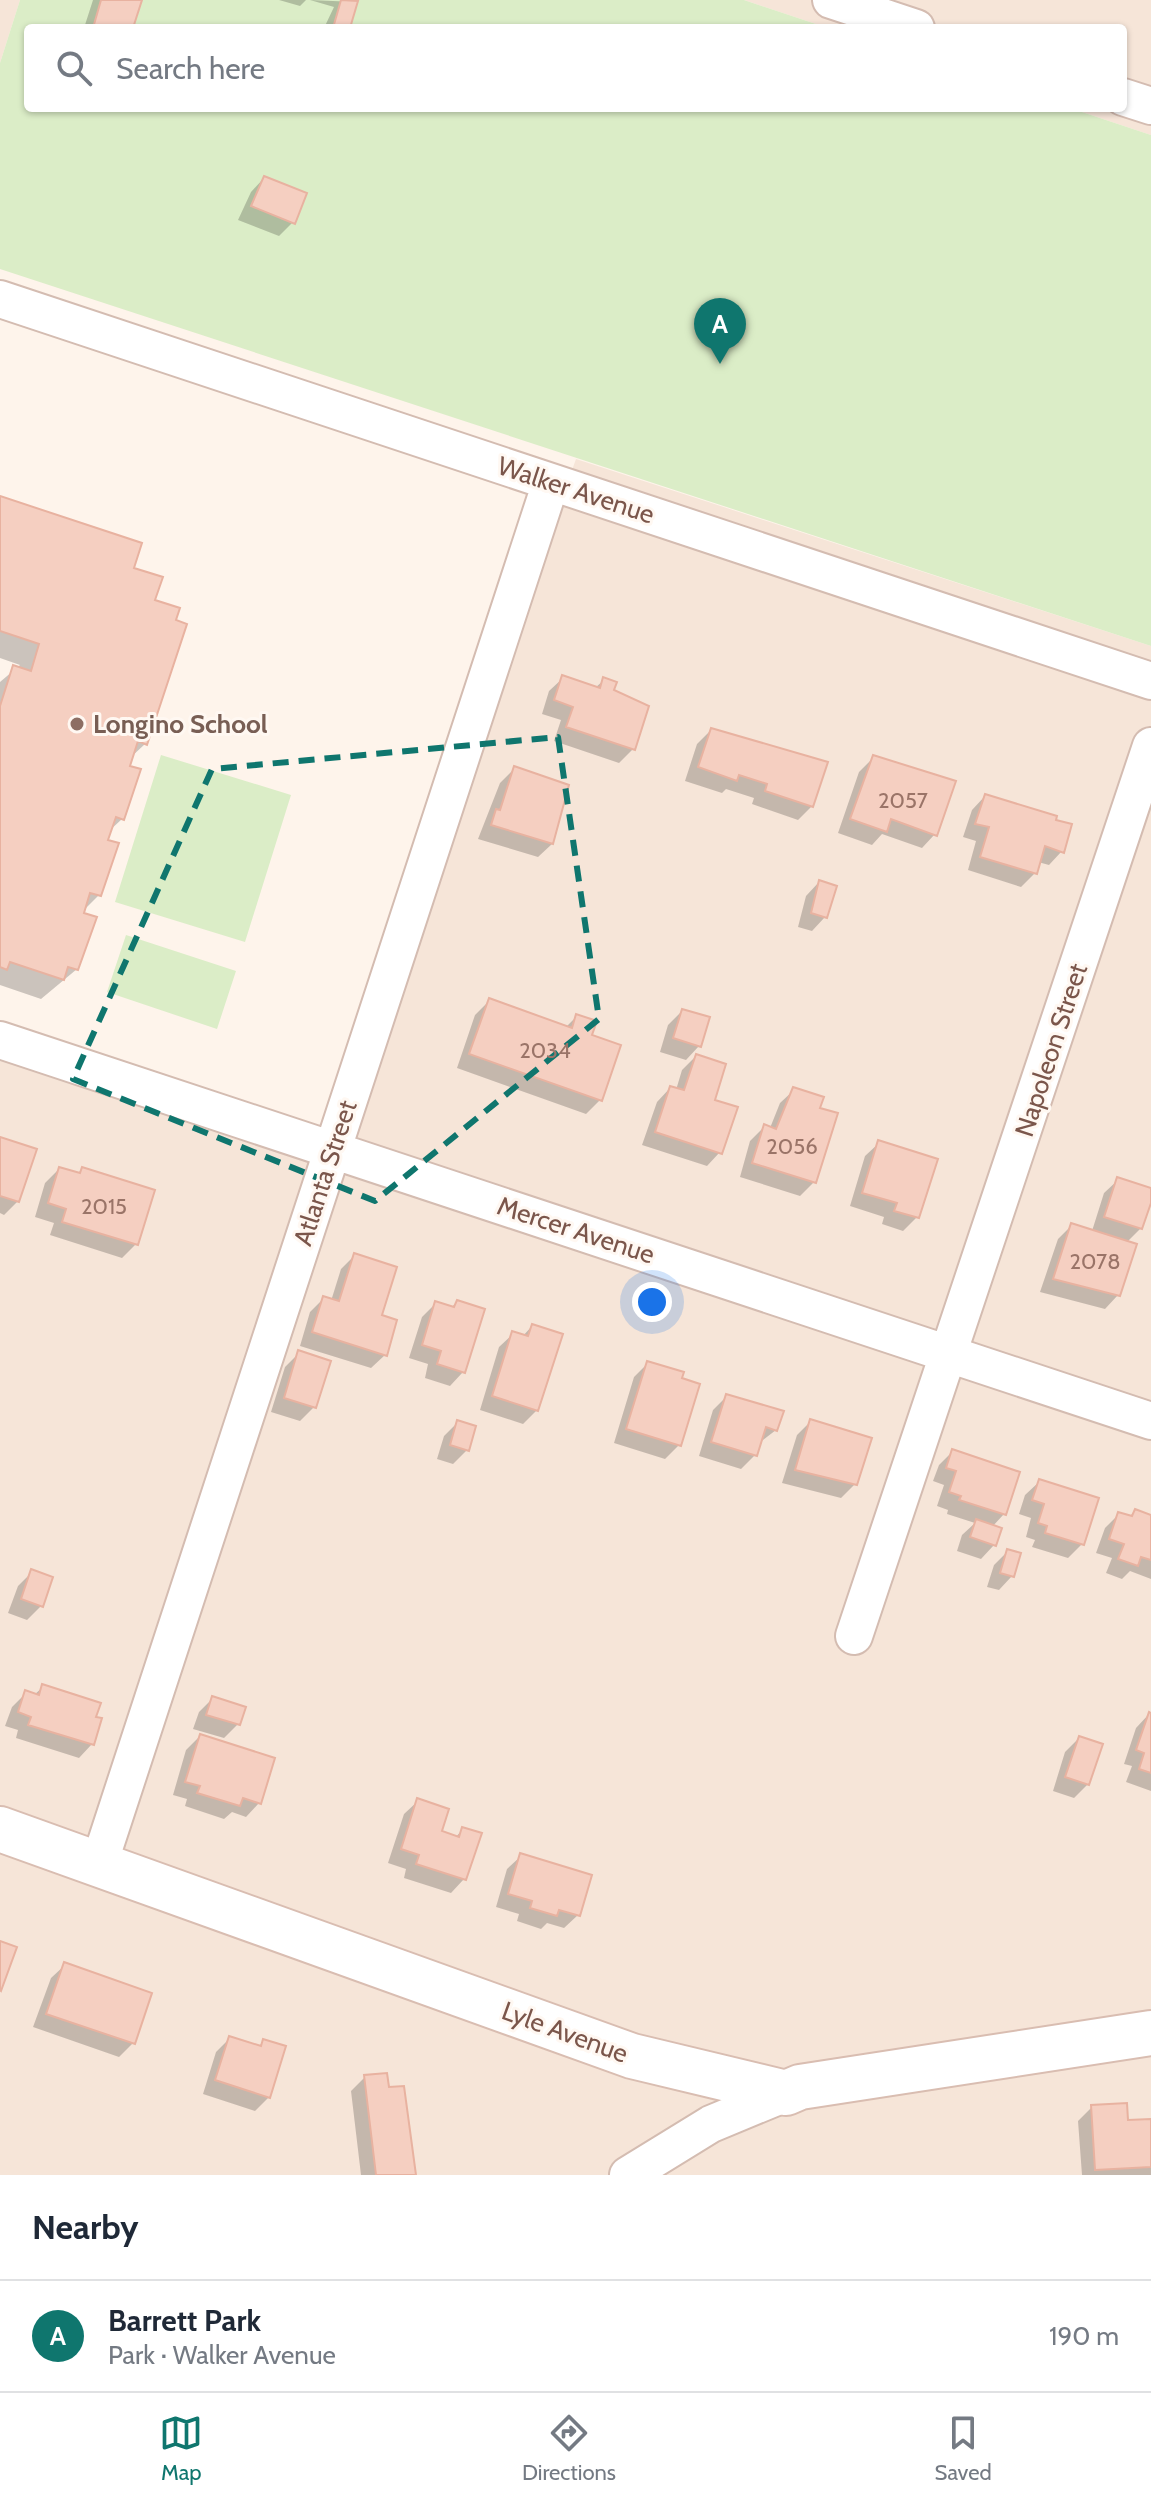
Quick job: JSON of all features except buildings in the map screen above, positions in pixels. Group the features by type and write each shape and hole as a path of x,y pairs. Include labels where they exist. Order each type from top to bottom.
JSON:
{"street":[{"path":"831,0 904,24"},
{"path":"1127,98 1151,106"},
{"name":"Walker Avenue","path":"0,299 1151,681"},
{"name":"Atlanta Street","path":"99,1864 551,482"},
{"name":"Napoleon Street","path":"854,1636 1151,746"},
{"name":"Mercer Avenue","path":"0,1040 1151,1421"},
{"name":"Lyle Avenue","path":"0,1829 632,2056 786,2093 800,2087 1151,2033"},
{"path":"628,2175 711,2124 786,2093"}],"highlighted area":[{"path":"558,737 599,1019 375,1201 73,1079 212,769"}],"shaded area":[{"path":"0,0 20,0 0,63"},
{"path":"744,0 1151,0 1151,135 1082,112 1127,112 1127,24 816,24"},
{"path":"576,459 1151,646 1151,2175 0,2175 0,1046 331,1145"}],"green space":[{"path":"20,0 744,0 816,24 24,24 24,112 1082,112 1151,135 1151,646 0,269 0,63"},
{"path":"161,755 291,795 245,942 115,902"},
{"path":"126,935 236,971 217,1029 107,992"}],"place":[{"name":"Barrett Park","path":"720,364"},
{"name":"Longino School","path":"77,724"}]}
